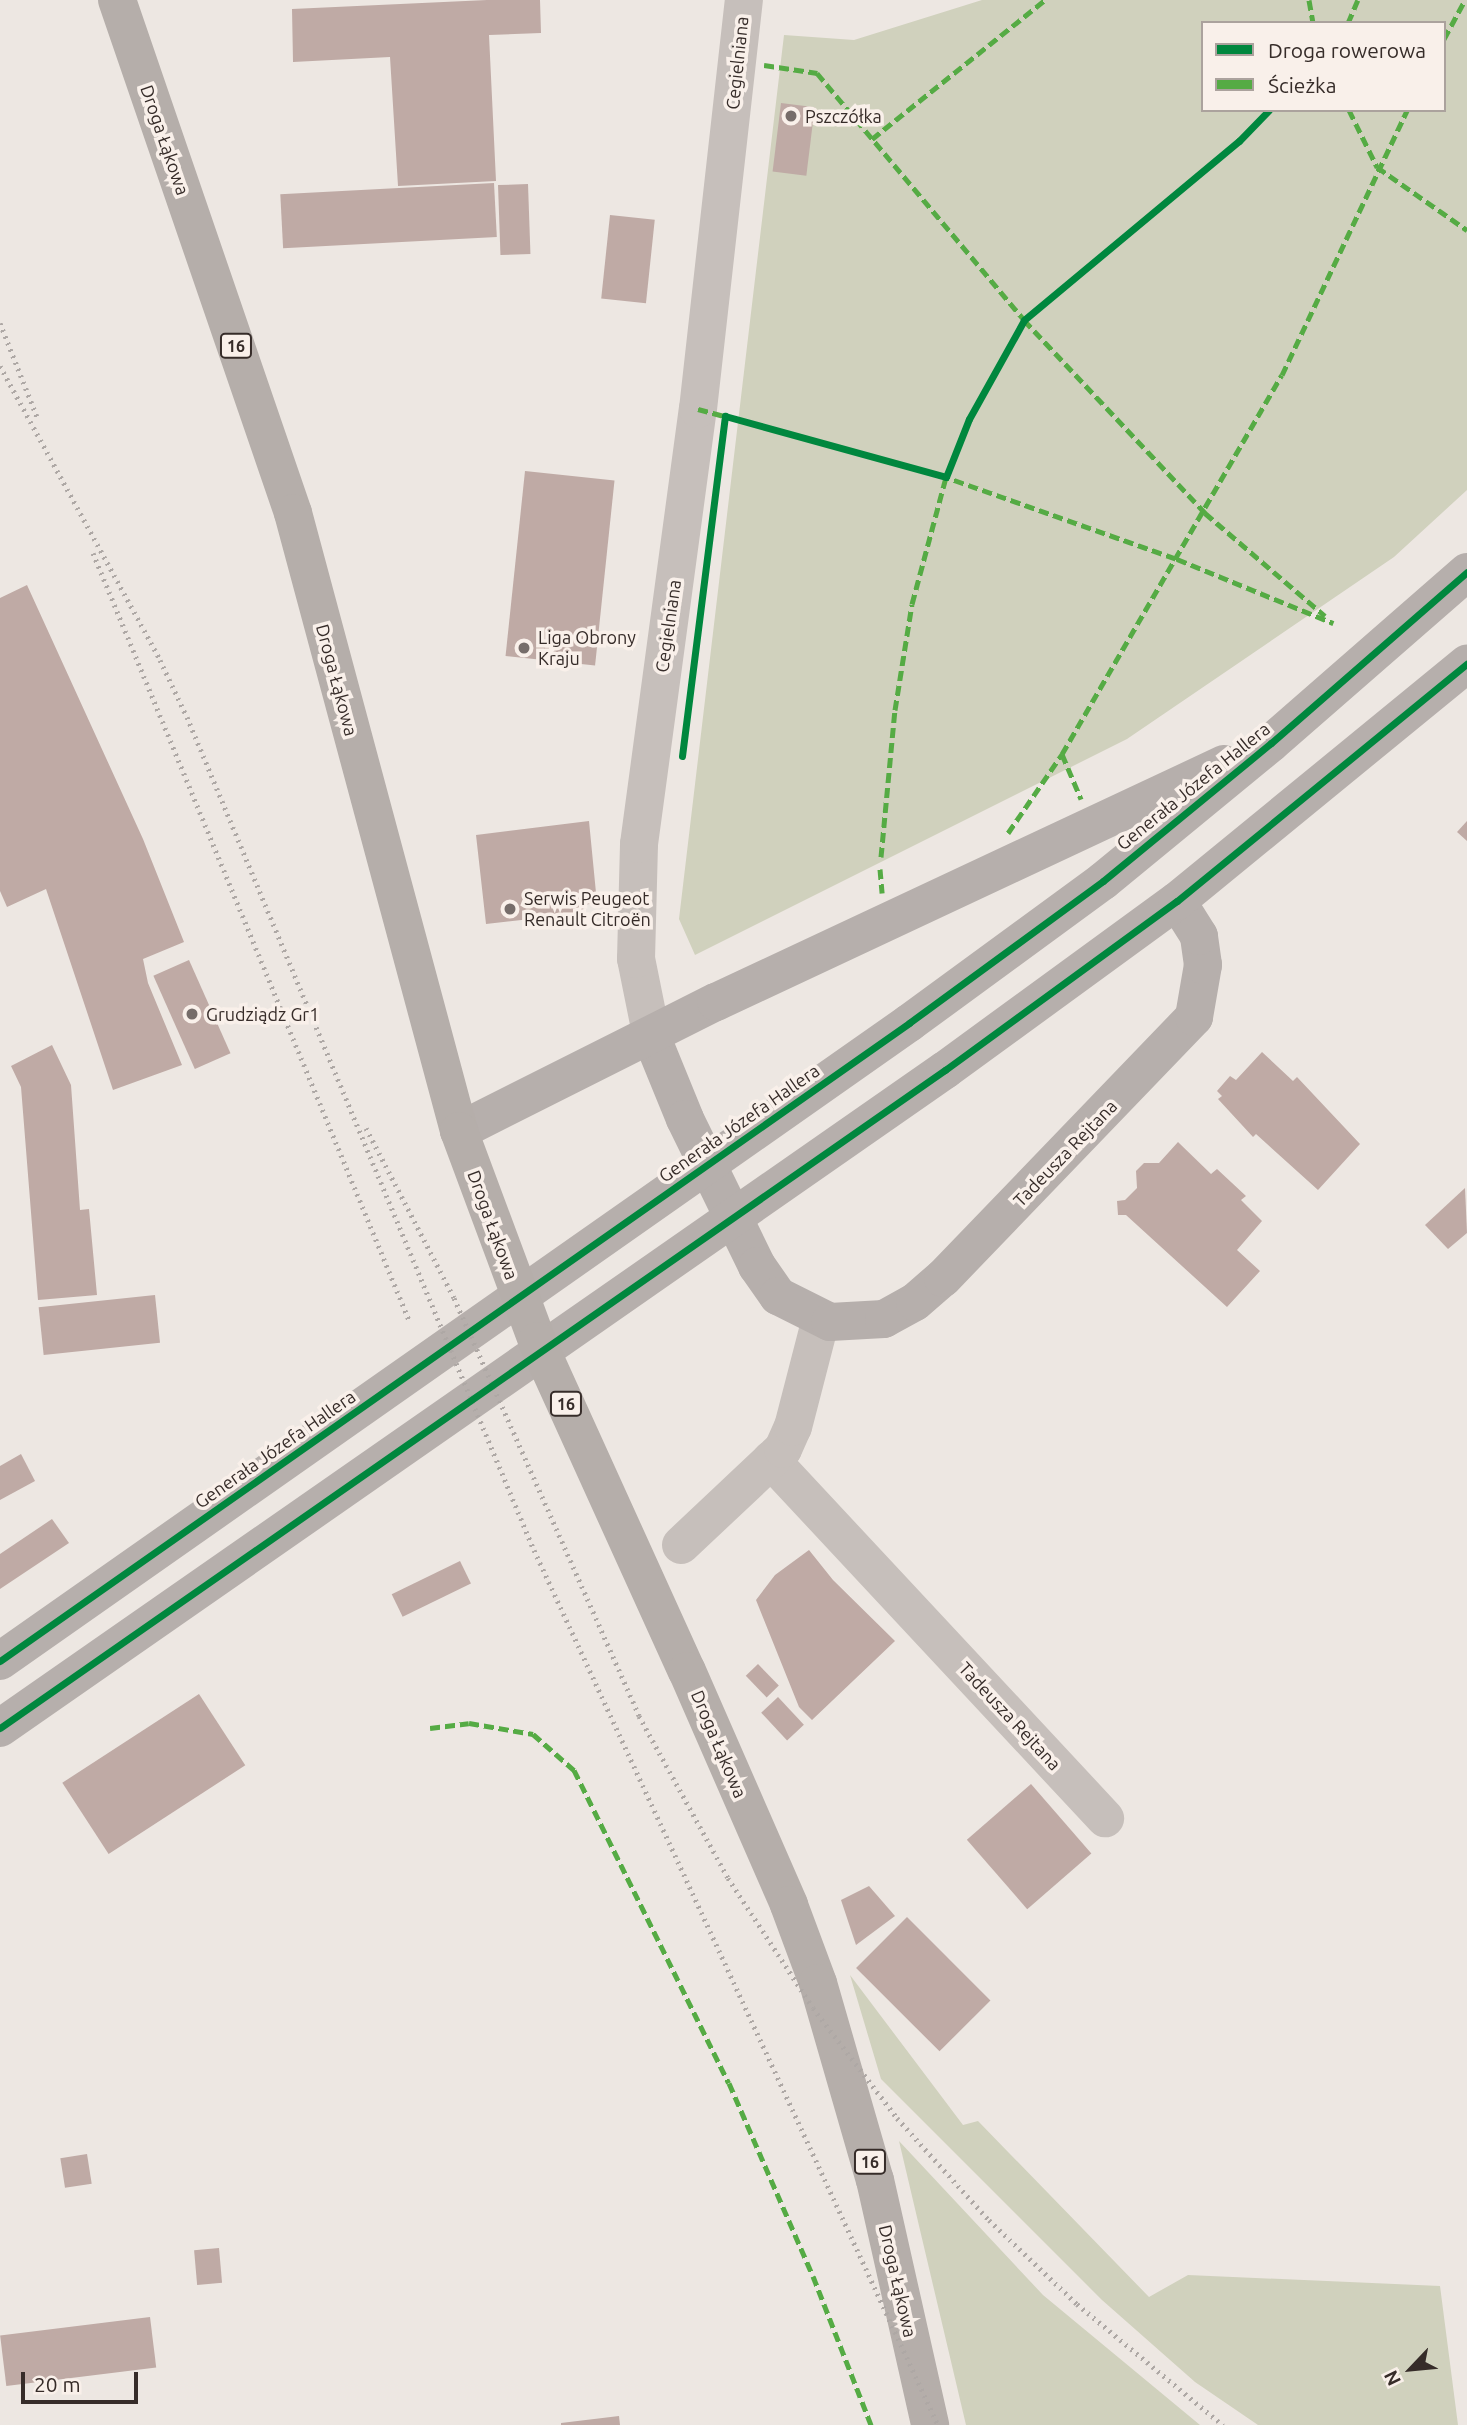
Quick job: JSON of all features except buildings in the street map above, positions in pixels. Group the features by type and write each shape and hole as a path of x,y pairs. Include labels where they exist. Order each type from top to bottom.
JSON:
{"main road":[{"name":"Droga Łąkowa","path":"117,0 293,513 459,1130 537,1341 687,1671 789,1905 845,2066 930,2425"},
{"name":"Generała Józefa Hallera","path":"0,1661 909,1023 1103,881 1271,743 1466,575"},
{"path":"4,1725 944,1070 1177,901 1467,664"},
{"path":"459,1130 652,1038 716,1002 1271,743"},
{"name":"Tadeusza Rejtana","path":"652,1038 685,1119 757,1266 778,1296 821,1319 853,1323 884,1319 915,1302 1194,1017 1203,965 1199,936 1177,901"}],"street":[{"name":"Cegielniana","path":"652,1038 636,959 639,844 698,409 744,0"},
{"path":"681,1545 783,1449 793,1427 821,1319"},
{"name":"Tadeusza Rejtana","path":"771,1460 1105,1818"}],"green space":[{"path":"982,0 1467,0 1467,490 1394,557 1127,739 695,955 679,919 784,35 854,40"},
{"path":"850,1975 963,2125 978,2121 1149,2297 1188,2275 1440,2286 1458,2425 1258,2425 1195,2382 1102,2300 881,2079"},
{"path":"899,2141 1043,2295 1200,2425 966,2425"}],"railway":[{"path":"0,323 37,417"},
{"path":"0,366 160,660 187,717 534,1550 938,2425"},
{"path":"93,553 409,1320"},
{"path":"366,1128 454,1298 639,1716 728,1878 813,2008 897,2118 989,2220 1077,2304 1223,2425"}],"marked path":[{"path":"872,139 1045,0"},
{"path":"1309,0 1313,21"},
{"path":"1349,21 1358,0"},
{"path":"1446,35 1465,0"},
{"path":"764,65 817,73 1024,320 1205,513 1325,616"},
{"path":"1350,112 1377,167 1467,230"},
{"path":"1008,833 1062,754 1282,375 1406,112"},
{"path":"698,409 725,416"},
{"path":"881,857 895,710 912,604 947,473"},
{"path":"940,475 1177,559 1333,623"},
{"path":"1062,754 1081,799"},
{"path":"880,869 882,893"},
{"path":"430,1728 469,1723 533,1734 574,1770 729,2083 813,2276 871,2425"}],"cycle path":[{"path":"682,756 725,416 946,477 969,419 1024,320 1239,141 1267,112"},
{"path":"0,1661 909,1023 1103,881 1271,743 1467,572"},
{"path":"0,1728 945,1070 1177,901 1467,664"}],"place":[{"name":"Pszczółka","path":"791,116"},
{"name":"Liga Obrony Kraju","path":"524,648"},
{"name":"Serwis Peugeot Renault Citroën","path":"510,909"},
{"name":"Grudziądz Gr1","path":"192,1014"}]}
